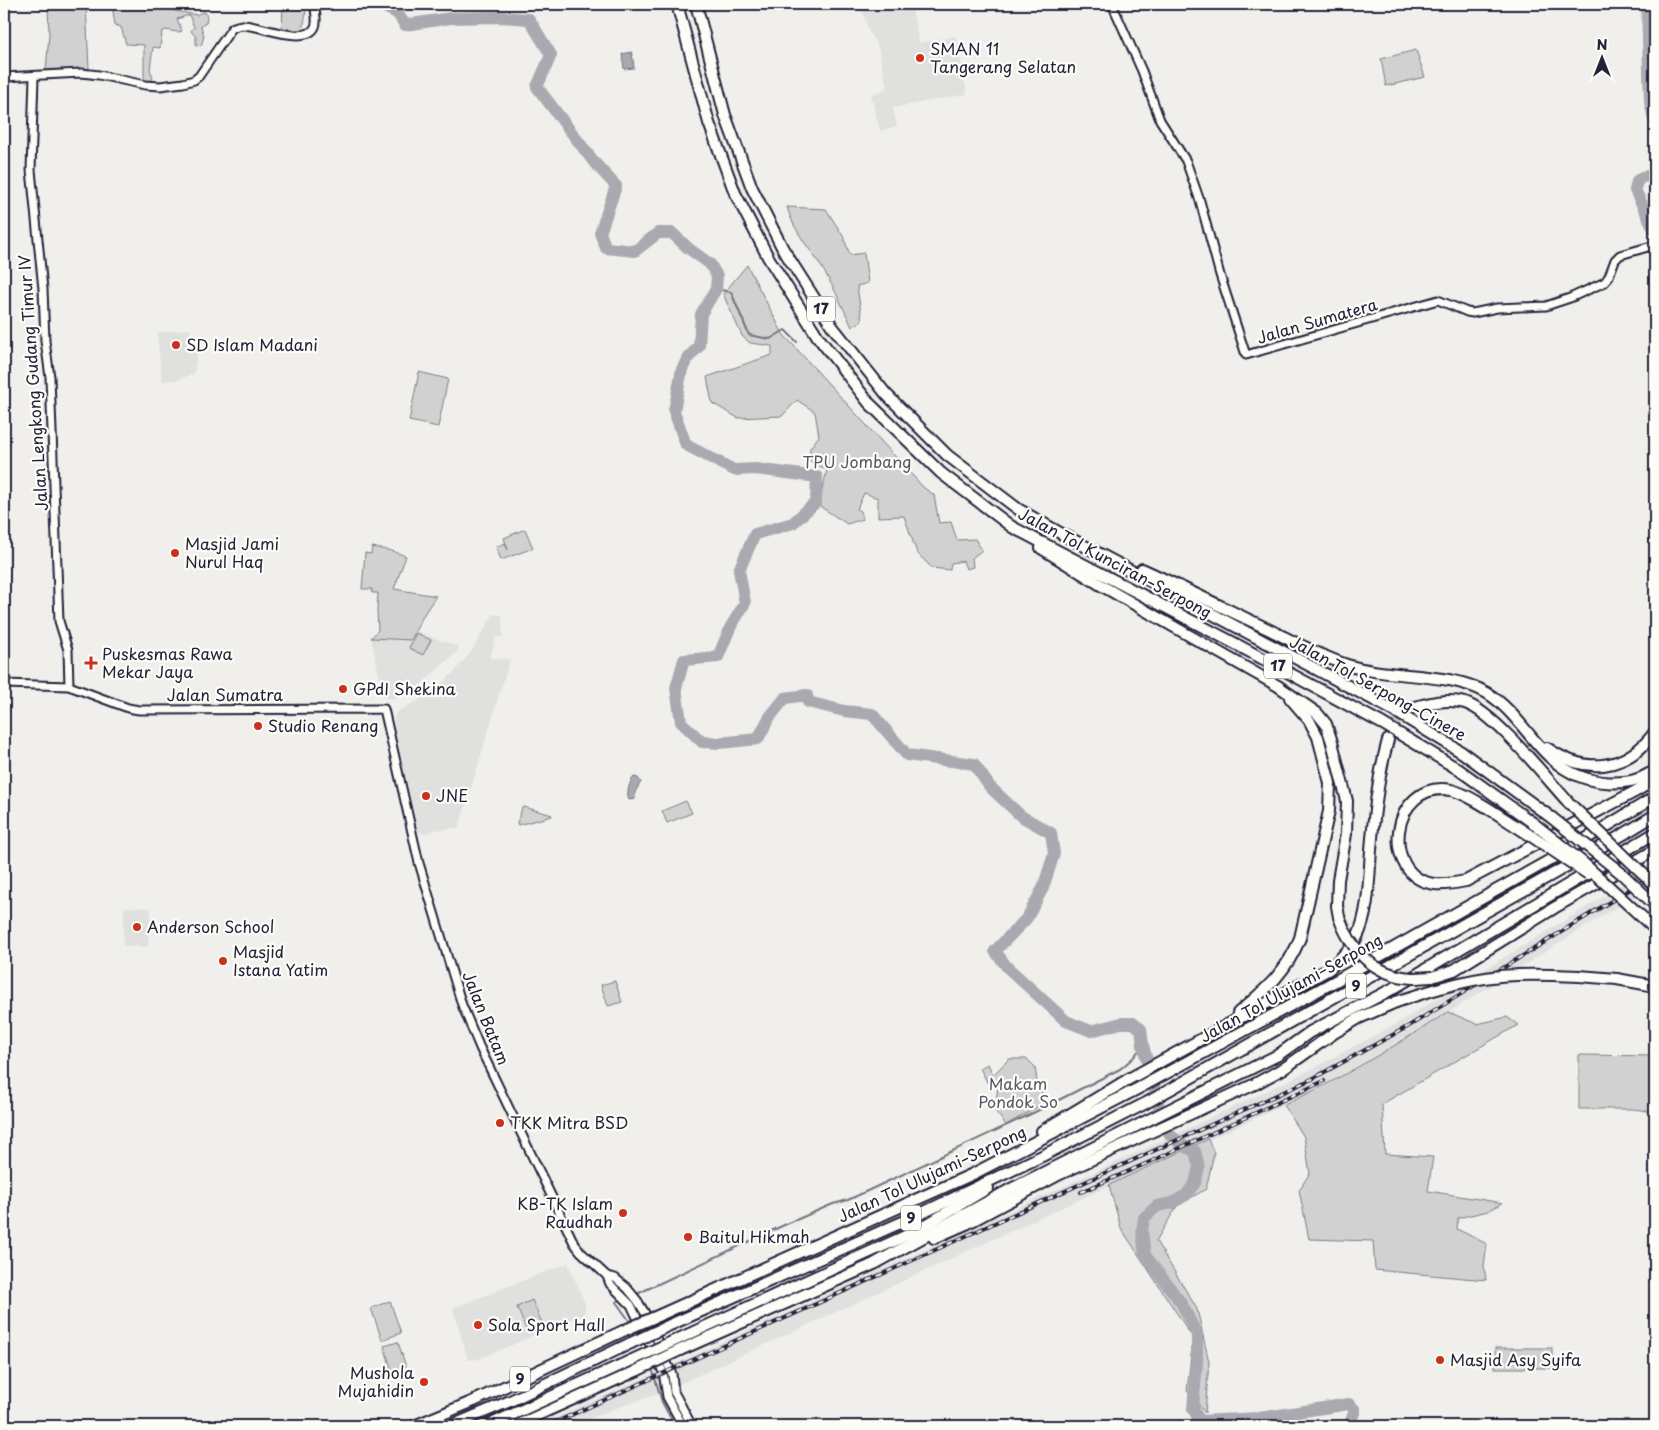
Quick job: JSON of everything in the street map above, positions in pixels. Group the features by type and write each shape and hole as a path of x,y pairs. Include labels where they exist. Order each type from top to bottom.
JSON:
{"highway":[{"name":"Jalan Tol Kunciran–Serpong","path":"677,4 709,123 735,193 768,256 818,337 870,403 941,473 1012,527 1232,642 1383,724 1458,769 1533,823 1582,862 1655,929"},
{"name":"Jalan Tol Kunciran–Serpong","path":"696,4 725,115 752,188 783,249 832,326 886,394 948,455 1018,509 1062,534"},
{"path":"1012,527 1052,556 1278,686 1317,713 1326,724 1347,801 1346,826 1338,880 1337,906 1339,917 1344,932 1354,948 1369,963 1389,973 1412,978 1432,977 1454,970 1554,908 1655,850"},
{"path":"1062,534 1188,590 1322,655 1348,665 1378,672 1446,680 1470,686 1487,693 1503,705 1560,767 1579,776 1599,781 1619,782 1638,779 1655,771"},
{"name":"Jalan Tol Serpong–Cinere","path":"1062,534 1393,710 1463,753 1552,818 1621,873 1655,905"},
{"path":"1220,1028 1270,986 1289,963 1295,952 1300,938 1329,811 1330,783 1318,737 1309,720 1278,686"},
{"path":"1412,708 1449,700 1466,704 1484,714 1505,733 1569,803 1655,885"},
{"path":"1530,736 1554,753 1572,761 1588,766 1607,766 1635,753 1655,732"},
{"path":"973,1174 1126,1080 1328,968 1345,954 1357,936 1364,915 1380,769 1388,740"},
{"path":"1620,896 1522,830 1462,793 1450,790 1438,790 1427,793 1416,799 1401,818 1398,829 1402,860 1422,880 1434,884 1450,884 1466,881 1530,846 1638,790 1655,779"},
{"name":"Jalan Tol Ulujami–Serpong","path":"414,1426 474,1401 625,1330 973,1174 1140,1088 1340,979 1559,855 1655,797"},
{"name":"Jalan Tol Ulujami–Serpong","path":"451,1426 510,1402 672,1324 916,1216 1042,1156 1146,1103 1347,991 1655,815"},
{"path":"874,1264 1014,1188 1278,1055 1310,1032 1394,988 1655,833"},
{"path":"487,1426 966,1224 1056,1176 1255,1084 1286,1067 1359,1018 1396,1002 1433,989 1470,981 1515,975 1579,976 1617,979 1655,986"},
{"path":"514,1426 638,1370 678,1345 914,1232 1042,1156"},
{"path":"499,1426 561,1405"}],"street":[{"path":"4,77 34,77 81,73 146,85 160,86 188,82 199,76 232,28 246,25 287,34 306,34 312,32 316,23 314,4"},
{"name":"Jalan Sumatera","path":"1112,4 1142,70 1160,120 1186,160 1246,355 1438,300 1473,313 1497,308 1546,306 1570,298 1605,282 1615,260 1620,255 1654,245"},
{"name":"Jalan Lengkong Gudang Timur IV","path":"34,77 31,177 44,295 45,342 50,377 59,621 68,650 70,686"},
{"name":"Jalan Sumatra","path":"4,684 70,686 128,708 139,710 386,712"},
{"name":"Jalan Batam","path":"386,712 419,863 468,1020 574,1243 607,1276"},
{"path":"607,1276 610,1284 622,1295 637,1316 663,1372 667,1397 683,1426"},
{"path":"607,1276 615,1278 627,1288 645,1313 672,1374 674,1392 692,1426"}],"shaded area":[{"name":"SMAN 11 Tangerang Selatan","path":"860,4 911,4 919,43 956,36 967,94 893,108 897,126 880,131 871,95 887,88 878,47 869,32"},
{"path":"632,52 634,68 624,69 622,54"},
{"name":"SD Islam Madani","path":"190,329 197,356 194,373 178,380 162,381 157,333"},
{"path":"493,614 502,615 503,637 496,637 490,658 510,659 459,828 436,830 424,834 418,832 394,719 396,713 430,694 456,670 472,651"},
{"path":"415,631 459,647 457,652 418,687 407,694 390,699 385,697 371,638 411,640"},
{"path":"634,777 638,778 641,782 635,792 635,799 629,800 628,788"},
{"path":"1655,865 1655,883 1403,1041 1308,1094 660,1393 608,1411 574,1426 534,1426 604,1396 1106,1167 1302,1074 1396,1024"},
{"name":"Anderson School","path":"124,907 151,908 148,947 123,946"},
{"path":"568,1263 585,1303 585,1311 582,1315 479,1359 468,1360 453,1308"}],"green space":[{"path":"48,4 86,4 89,69 46,71 49,34"},
{"path":"112,4 165,4 165,9 197,15 205,12 207,17 206,23 201,26 204,36 201,46 196,45 196,37 191,31 194,27 189,15 177,19 182,31 165,30 162,32 160,48 153,47 150,69 153,78 151,81 144,80 144,45 126,44 121,27 115,25"},
{"path":"283,4 306,4 304,22 300,29 290,32 282,31"},
{"path":"1416,50 1425,77 1386,86 1381,59"},
{"path":"787,207 826,209 843,236 850,255 864,253 868,283 857,286 862,321 852,327 828,278 794,225"},
{"name":"TPU Jombang","path":"747,265 783,334 924,488 934,495 939,523 951,522 957,540 975,539 982,550 972,558 973,567 966,569 963,561 951,563 950,570 932,568 917,553 904,516 878,517 878,498 864,493 857,509 861,511 863,519 847,524 821,507 820,499 827,470 810,461 810,448 819,436 815,412 797,400 782,416 738,418 712,403 707,377 772,355 772,346 750,343 742,336 723,294"},
{"path":"419,372 448,379 438,427 409,421"},
{"path":"525,529 533,548 501,560 496,547 505,543 508,550 504,538"},
{"path":"372,547 406,556 394,589 436,596 424,614 411,640 371,638 378,630 378,593 372,593 372,589 362,589 365,553 371,554"},
{"path":"416,633 431,640 423,655 409,648"},
{"path":"686,801 692,813 667,823 662,811"},
{"path":"522,808 552,816 518,825"},
{"path":"615,981 622,1002 608,1006 601,985"},
{"path":"1448,1012 1477,1024 1507,1017 1518,1025 1382,1104 1385,1154 1433,1157 1428,1191 1503,1203 1488,1211 1458,1218 1457,1229 1487,1244 1484,1266 1486,1280 1375,1270 1373,1241 1309,1239 1299,1190 1310,1173 1304,1137 1284,1105 1368,1062"},
{"path":"1579,1055 1655,1056 1655,1112 1633,1109 1579,1109"},
{"name":"Makam Pondok So","path":"1009,1059 1027,1059 1035,1067 1038,1089 1050,1100 1006,1125 995,1111 998,1085 996,1081 988,1084 980,1068 988,1064 993,1075"},
{"path":"1208,1139 1214,1153 1206,1189 1177,1206 1156,1241 1197,1309 1209,1362 1205,1413 1187,1391 1193,1338 1121,1228 1109,1185"},
{"path":"532,1300 542,1323 526,1329 517,1307"},
{"path":"390,1301 401,1333 382,1340 371,1308"},
{"path":"398,1342 406,1367 392,1371 384,1346"},
{"path":"1495,1348 1552,1348 1552,1368 1495,1368"}],"waterway":[{"path":"379,4 398,14 405,25 451,18 501,17 529,19 551,55 537,87 594,162 616,186 600,233 606,248 635,251 658,233 672,233 688,248 710,264 717,276 716,289 701,314 699,346 688,358 682,369 674,411 686,445 734,470 756,469 817,477 816,502 793,523 755,534 739,570 745,603 730,628 718,657 684,660 676,688 681,722 702,742 719,743 758,739 769,718 785,698 807,695 808,702 844,711 872,714 907,755 974,764 990,787 1021,816 1051,833 1054,854 1043,888 1027,918 995,951 1007,967 1066,1021 1091,1031 1121,1023 1133,1023 1141,1029 1143,1045 1160,1111 1170,1135 1185,1147 1195,1151 1199,1167 1195,1183 1186,1195 1172,1203 1157,1206 1144,1218 1142,1231 1145,1255 1182,1304 1197,1335 1193,1409 1200,1421 1259,1418 1349,1404 1355,1410 1349,1426"},
{"path":"1647,4 1650,102 1655,123"},
{"path":"1655,175 1642,177 1637,181 1635,190 1655,231"},
{"path":"716,289 731,292 749,335 770,339 785,330 797,342"},
{"path":"639,1293 782,1226 833,1204 848,1200 1033,1113 1120,1069 1133,1058 1143,1045"},
{"path":"618,1301 616,1302 631,1323"},
{"path":"652,1368 662,1402 675,1426"}],"tunnel":[{"path":"1388,740 1398,719 1412,708"}],"railway":[{"path":"547,1426 1312,1079 1409,1026 1655,874"},
{"path":"1081,1192 1324,1081"}],"place":[{"name":"SMAN 11 Tangerang Selatan","path":"920,58"},
{"name":"SD Islam Madani","path":"176,345"},
{"name":"Masjid Jami Nurul Haq","path":"175,553"},
{"name":"Puskesmas Rawa Mekar Jaya","path":"91,663"},
{"name":"GPdI Shekina","path":"343,689"},
{"name":"Studio Renang","path":"258,726"},
{"name":"JNE","path":"426,796"},
{"name":"Anderson School","path":"137,927"},
{"name":"Masjid Istana Yatim","path":"223,961"},
{"name":"TKK Mitra BSD","path":"500,1123"},
{"name":"KB-TK Islam Raudhah","path":"623,1213"},
{"name":"Baitul Hikmah","path":"688,1237"},
{"name":"Sola Sport Hall","path":"478,1325"},
{"name":"Masjid Asy Syifa","path":"1440,1360"},
{"name":"Mushola Mujahidin","path":"424,1382"}]}
